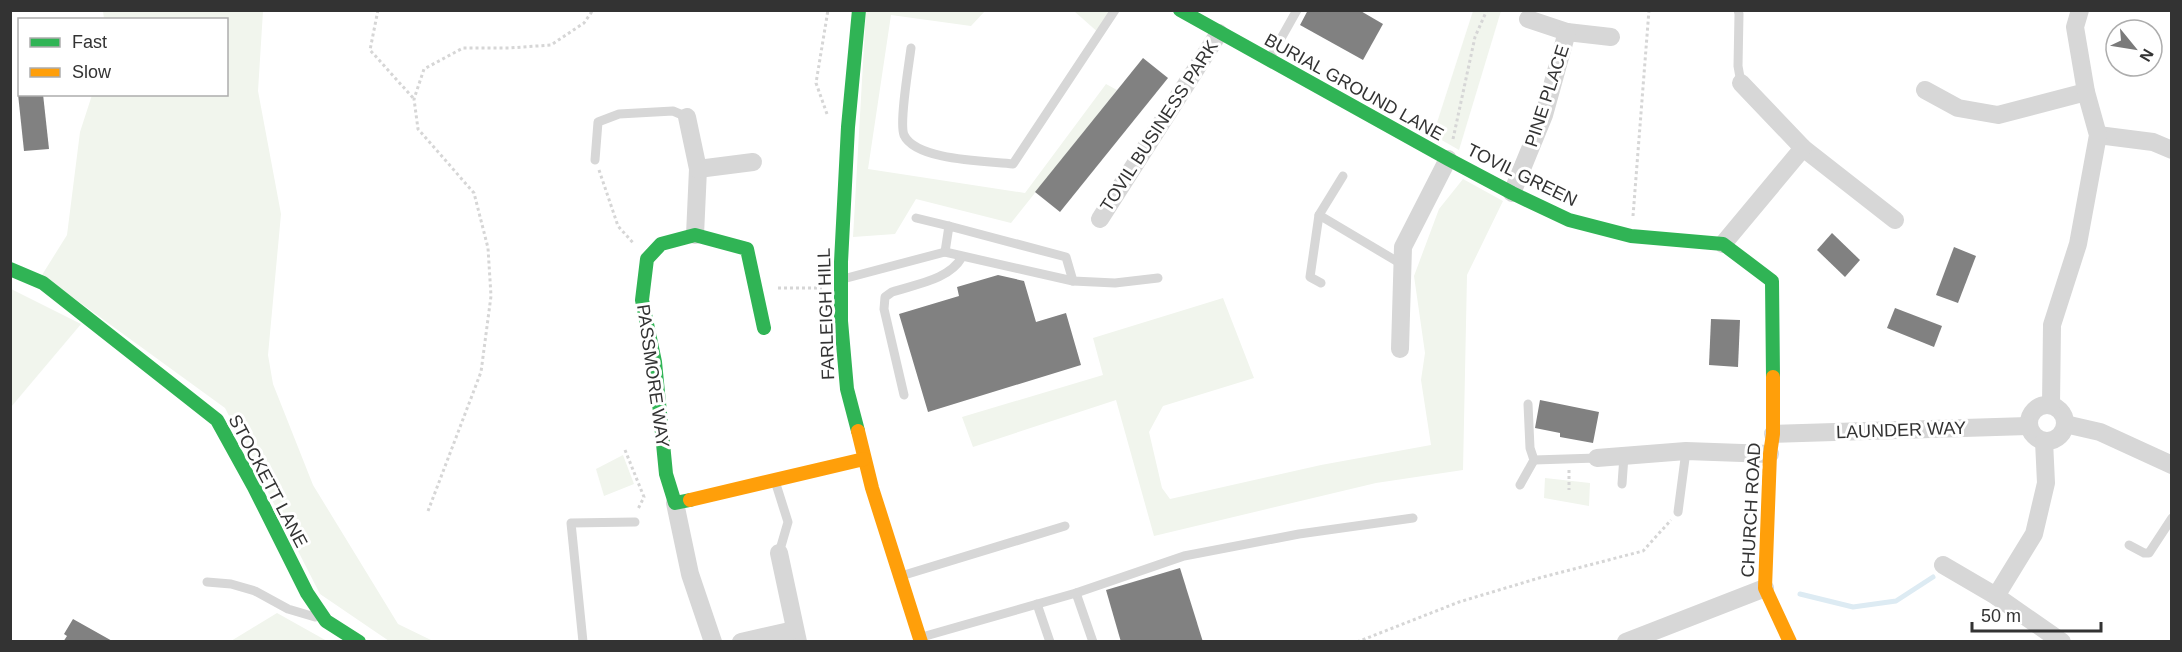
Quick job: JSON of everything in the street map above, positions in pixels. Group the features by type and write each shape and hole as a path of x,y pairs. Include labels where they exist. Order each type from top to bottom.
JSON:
{"street":[{"name":"FARLEIGH HILL","path":"859,10 848,127 841,280 841,321 847,389 864,459 920,639"},
{"name":"BURIAL GROUND LANE","path":"1180,10 1448,159"},
{"path":"2052,405 2052,325 2078,244 2098,135 2086,92 2075,27 2080,10"},
{"name":"PINE PLACE","path":"1528,19 1567,33 1611,37"},
{"name":"TOVIL BUSINESS PARK","path":"1100,219 1219,33"},
{"name":"PINE PLACE","path":"1512,193 1544,115 1567,33"},
{"path":"1741,83 1803,148 1895,220"},
{"path":"1925,90 1958,108 1998,115 2086,92"},
{"path":"687,117 698,169 695,235"},
{"path":"2098,135 2153,142 2172,150"},
{"path":"1773,434 1772,281 1723,244 1803,148"},
{"name":"TOVIL GREEN","path":"1448,159 1569,220 1631,236 1723,244"},
{"path":"1400,349 1403,247 1448,159"},
{"path":"698,169 753,162"},
{"path":"647,259 661,243 695,235 747,249 764,291 764,328"},
{"name":"PASSMORE WAY","path":"647,259 642,300 655,362 666,474 675,503 690,574 712,642"},
{"name":"STOCKETT LANE","path":"10,269 43,284 217,420 254,487 307,593 326,621 359,642"},
{"path":"2045,405 2052,405 2062,412 2065,424 2060,436 2055,440 2044,441 2033,436 2028,426 2029,420 2034,410 2045,405"},
{"path":"2065,424 2100,432 2172,465"},
{"name":"LAUNDER WAY","path":"1773,434 2028,426"},
{"name":"CHURCH ROAD","path":"1765,588 1770,454 1773,434"},
{"path":"1996,596 2034,534 2046,483 2044,441"},
{"path":"1597,458 1686,451 1770,454"},
{"path":"675,503 864,459"},
{"path":"741,642 796,636 779,553"},
{"path":"1943,565 1996,596 2062,642"},
{"path":"1635,640 1765,588 1790,642"}],"lane":[{"path":"911,48 903,125 906,138 920,148 945,157 1013,164 1115,10"},
{"path":"1269,60 1297,10"},
{"path":"1738,10 1738,66 1741,83"},
{"path":"596,160 598,122 619,114 673,111 687,117"},
{"path":"1321,283 1310,277 1319,215 1343,176"},
{"path":"1319,215 1403,265"},
{"path":"916,218 1066,257 1073,281"},
{"path":"945,252 950,226"},
{"path":"841,280 945,252 1073,281 1115,283 1158,279"},
{"path":"904,395 884,309 885,297 892,292 944,275 956,268 962,257"},
{"path":"1520,485 1534,460 1530,448 1528,404"},
{"path":"1678,512 1686,451"},
{"path":"1622,484 1624,456"},
{"path":"1534,460 1597,458"},
{"path":"775,480 788,522 779,553"},
{"path":"920,639 1076,593 1184,556 1299,534 1413,518"},
{"path":"2129,545 2149,554 2172,518"},
{"path":"584,642 571,523 634,522"},
{"path":"899,576 1065,526"},
{"path":"207,582 231,584 255,591 288,609 326,621"},
{"path":"1076,593 1093,642"},
{"path":"1037,604 1050,642"}],"path":[{"path":"378,10 370,50 414,99"},
{"path":"428,511 481,372 491,296 488,248 474,193 418,129 414,99 424,69 463,48 551,45 584,23 592,10"},
{"path":"828,10 816,83 828,117"},
{"path":"1448,159 1475,37 1487,10"},
{"path":"1631,236 1649,10"},
{"path":"596,160 618,226 647,259"},
{"path":"764,291 825,288 841,280"},
{"path":"625,450 644,497 639,504 634,522"},
{"path":"1569,459 1569,490"},
{"path":"1357,642 1458,602 1643,551 1678,512"}],"shaded area":[{"path":"103,11 263,11 258,91 281,214 268,355 273,384 313,485 398,624 433,641 389,641 320,594 225,408 42,275 67,235 80,132 92,96 228,96 228,18 104,18"},
{"path":"866,11 985,11 971,26 891,15 868,169 1025,193 1106,84 1117,90 1011,223 916,199 895,234 853,237"},
{"path":"1074,11 1115,11 1100,34"},
{"path":"1473,11 1501,11 1459,150 1433,135"},
{"path":"1463,179 1503,201 1467,275 1463,470 1376,483 1154,536 1116,400 973,447 962,417 1103,375 1093,338 1223,298 1254,378 1163,406 1149,432 1162,488 1170,499 1321,465 1431,445 1421,380 1425,353 1414,276 1439,209"},
{"path":"11,289 81,324 11,407"},
{"path":"623,455 634,484 604,496 596,469"},
{"path":"1545,478 1590,483 1589,506 1544,498"},
{"path":"277,613 327,641 231,641"}],"building":[{"path":"1308,10 1359,10 1383,24 1363,60 1300,25"},
{"path":"1143,58 1168,78 1060,212 1035,192"},
{"path":"18,96 43,96 49,149 24,151"},
{"path":"1832,233 1860,260 1845,277 1817,250"},
{"path":"1954,247 1976,256 1958,303 1936,295"},
{"path":"998,275 1024,281 1036,322 1066,313 1081,365 928,412 899,314 959,296 957,287"},
{"path":"1895,308 1942,326 1934,347 1887,328"},
{"path":"1711,319 1740,320 1738,367 1709,365"},
{"path":"1540,400 1599,412 1593,443 1560,437 1560,433 1535,428"},
{"path":"1180,568 1203,642 1121,642 1106,590"},
{"path":"73,619 114,642 63,642 67,636 64,634"}],"waterway":[{"path":"1800,594 1853,607 1896,601 1933,577"}],"traffic: fast":[{"path":"858,431 847,389 841,321 841,262 848,127 859,10"},
{"path":"1180,10 1448,159 1569,220 1631,236 1723,244 1772,281 1773,377"},
{"path":"690,500 675,503 666,474 655,362 642,300 647,259 661,244 695,235 747,249 764,328"},
{"path":"10,269 43,283 217,420 254,487 307,593 326,621 359,642"}],"traffic: slow":[{"path":"1773,377 1773,434 1770,454 1765,588 1790,642"},
{"path":"858,431 872,488 921,642"},
{"path":"690,500 864,459"}]}
